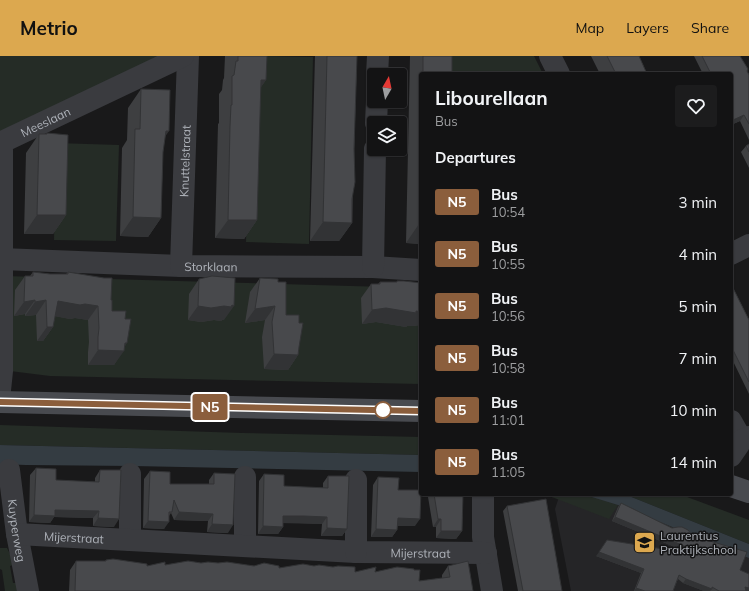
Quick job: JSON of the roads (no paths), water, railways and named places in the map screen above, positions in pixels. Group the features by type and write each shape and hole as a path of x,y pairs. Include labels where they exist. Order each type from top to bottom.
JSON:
{"main road":[{"path":"0,402 419,411"},
{"path":"733,487 749,492"}],"street":[{"name":"Meeslaan","path":"0,390 2,371 2,142 183,56"},
{"name":"Knuttelstraat","path":"181,266 188,56"},
{"path":"377,68 378,56"},
{"path":"550,56 558,72"},
{"path":"372,267 376,156"},
{"path":"733,253 749,245"},
{"name":"Storklaan","path":"1,259 181,266 372,267 419,270"},
{"path":"733,426 741,444"},
{"name":"Kuyperweg","path":"9,470 17,534 28,591"},
{"path":"130,474 130,540"},
{"path":"245,477 246,546"},
{"path":"356,480 356,552"},
{"path":"483,496 483,537 492,591"},
{"name":"Mijerstraat","path":"17,534 356,552 486,553"}],"place":[{"name":"Laurentius Praktijkschool","path":"644,542"}]}
